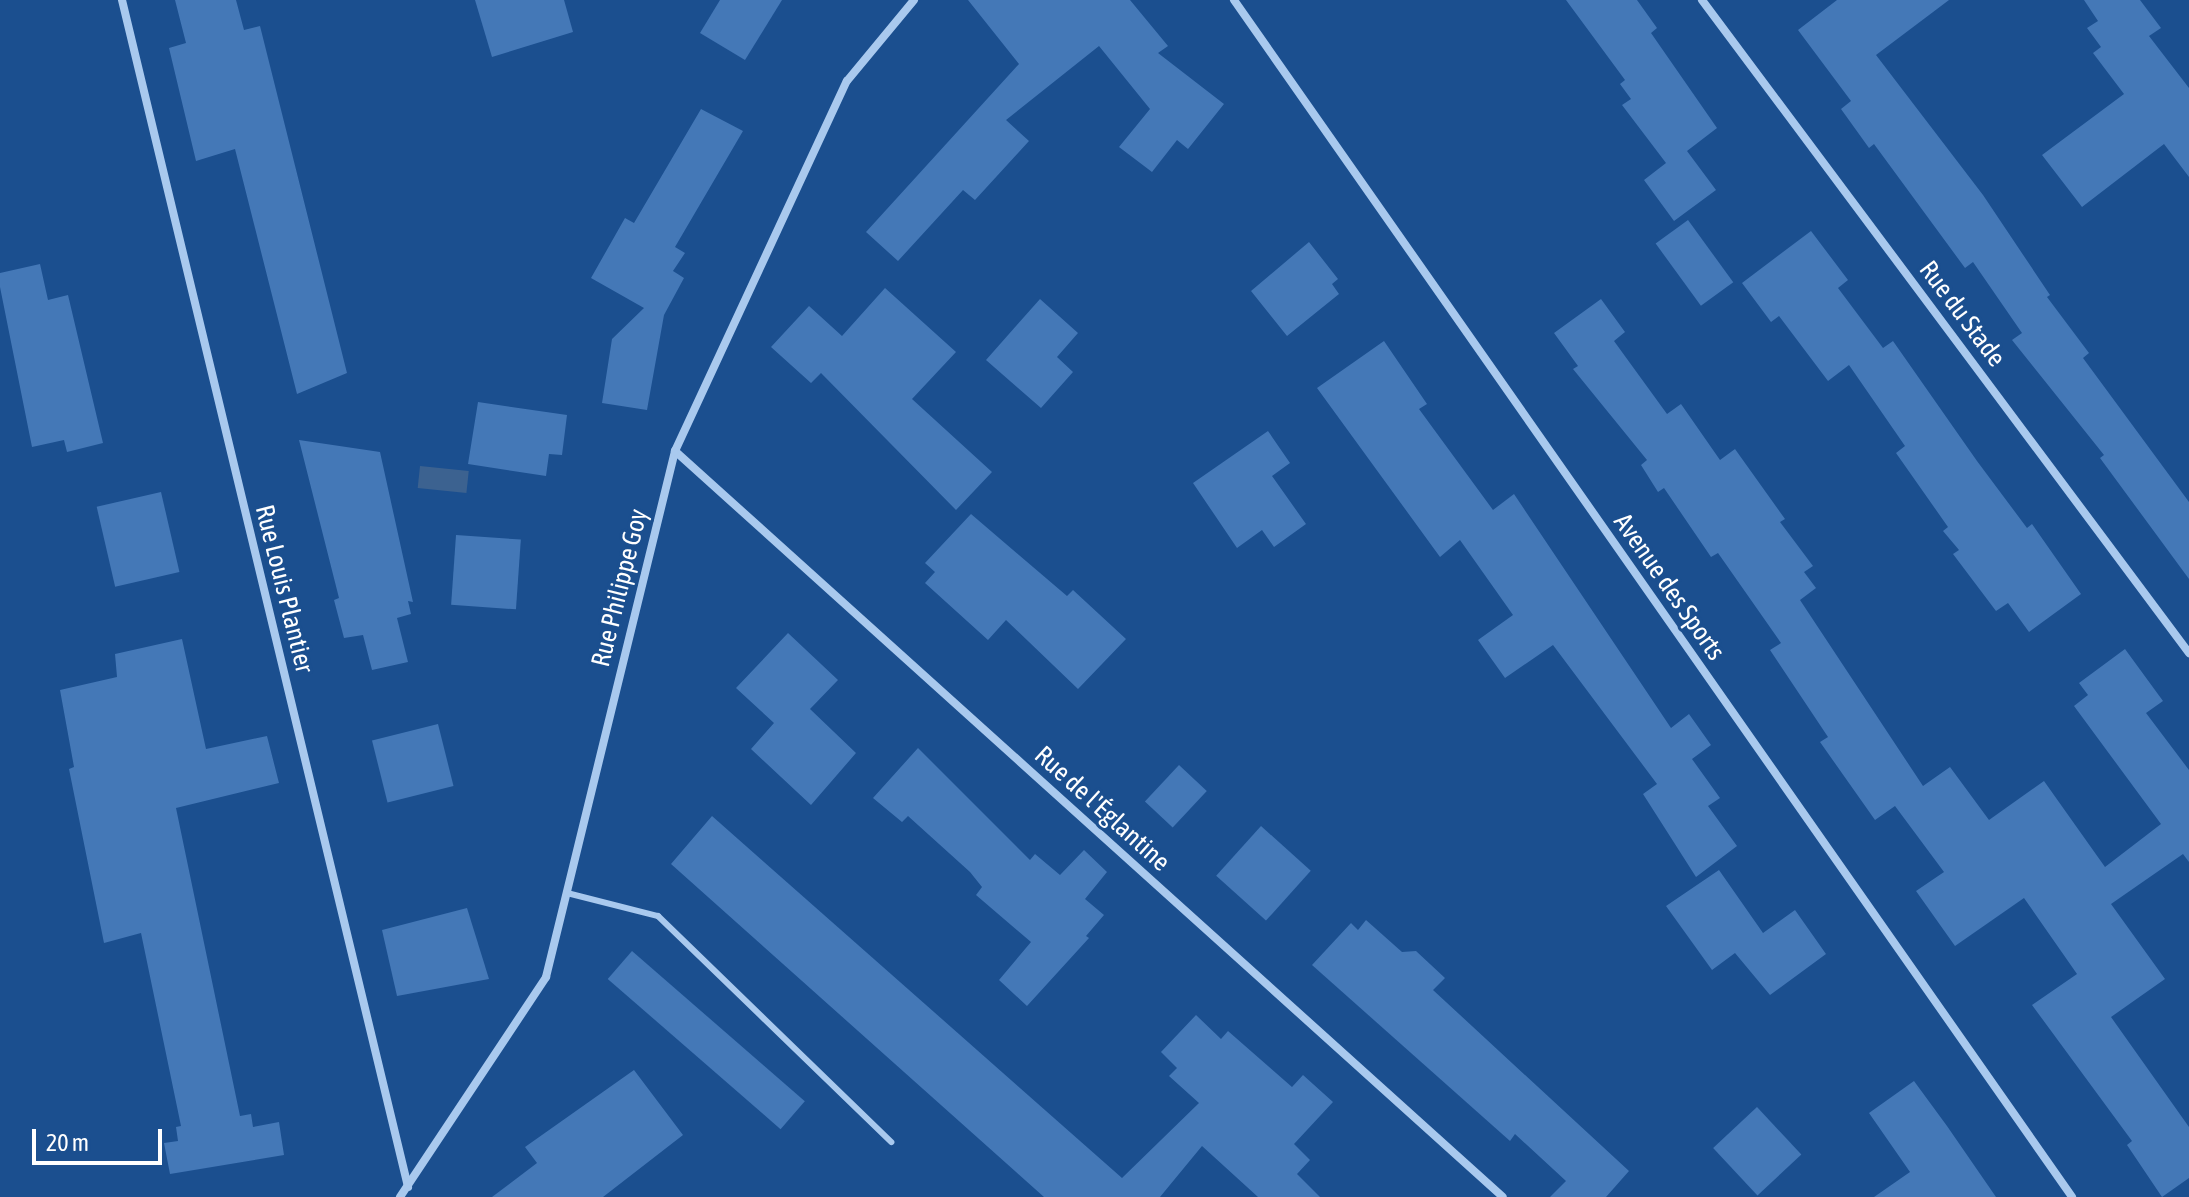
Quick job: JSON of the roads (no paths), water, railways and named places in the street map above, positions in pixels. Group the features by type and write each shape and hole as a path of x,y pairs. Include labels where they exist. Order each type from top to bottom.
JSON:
{"street":[{"name":"Rue Louis Plantier","path":"122,0 408,1187"},
{"name":"Rue Philippe Goy","path":"400,1197 546,977 675,451 847,81 914,0"},
{"name":"Avenue des Sports","path":"1234,0 2072,1197"},
{"name":"Rue du Stade","path":"1702,0 2189,653"},
{"name":"Rue de l'Églantine","path":"675,451 1503,1197"}],"lane":[{"path":"567,893 658,916 891,1142"}],"water":[{"path":"420,466 469,471 466,493 418,488"}]}
